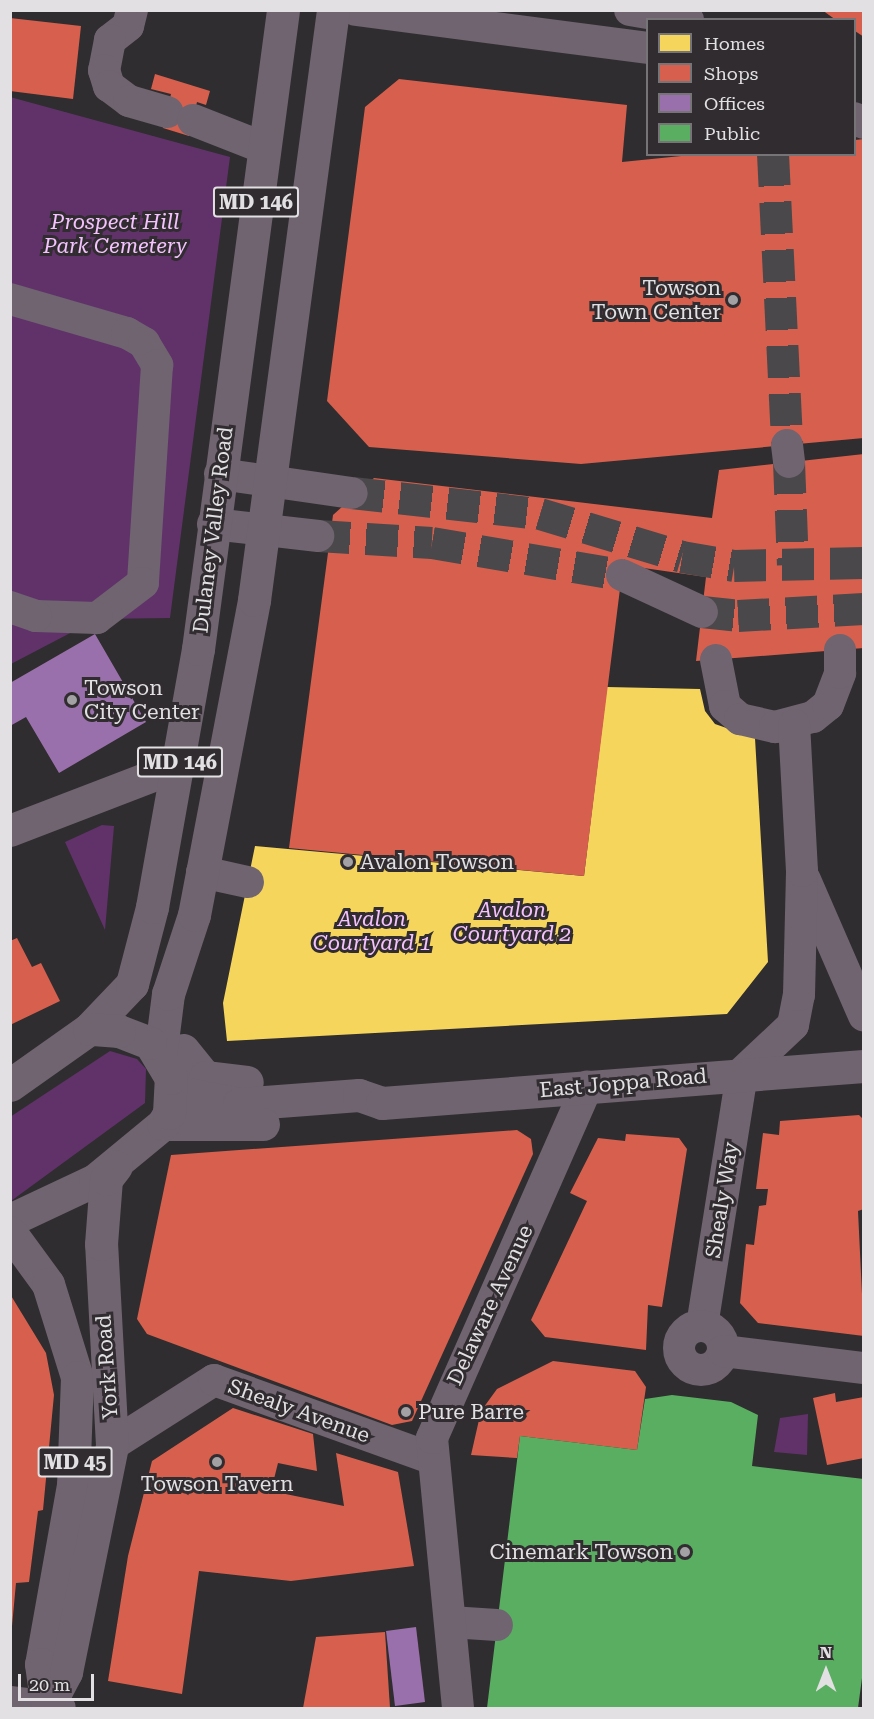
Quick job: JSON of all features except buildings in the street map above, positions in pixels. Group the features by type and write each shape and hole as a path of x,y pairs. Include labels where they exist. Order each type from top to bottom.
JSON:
{"main road":[{"name":"Dulaney Valley Road","path":"10,1085 88,1029 132,984 179,766 283,10"},
{"name":"MD 146","path":"172,1069 168,994 194,915 264,530 333,10"},
{"path":"88,1029 142,1036 172,1069"},
{"name":"East Joppa Road","path":"172,1069 239,1104 359,1095 382,1103 864,1066"},
{"name":"MD 45","path":"116,1166 163,1124 172,1069"},
{"name":"East Joppa Road","path":"163,1124 255,1124 361,1116 382,1103"},
{"path":"10,1220 63,1200 116,1166"},
{"name":"York Road","path":"51,1708 66,1672 112,1445 101,1244 106,1179 116,1166"},
{"name":"York Road","path":"10,1232 58,1306 77,1377 73,1485 41,1664 51,1708"}],"street":[{"path":"132,10 128,26 110,40 104,70 109,86 129,101 180,116 264,148"},
{"path":"356,10 521,21 646,48"},
{"path":"630,10 676,18"},
{"path":"10,299 127,333 144,344 157,365 142,583 130,597 97,618 36,616 10,607"},
{"path":"220,474 352,493"},
{"path":"213,524 318,536"},
{"path":"622,575 702,612"},
{"path":"716,660 725,706 740,719 775,727 794,725 828,705 840,673 840,650"},
{"path":"742,1074 769,1042 793,1025 802,871 794,725"},
{"path":"10,831 179,766"},
{"path":"802,871 864,1016"},
{"path":"202,872 248,882"},
{"name":"Shealy Way","path":"742,1074 702,1326 688,1330 680,1341 684,1361 703,1370 716,1364 723,1351 864,1368"},
{"name":"Delaware Avenue","path":"458,1708 431,1458 436,1423 587,1087"},
{"name":"Shealy Avenue","path":"112,1445 214,1380 431,1458"},
{"path":"450,1622 497,1625"},
{"path":"10,1702 51,1708"}],"green space":[{"name":"Prospect Hill Park Cemetery","path":"10,97 230,157 170,618 97,619 11,664"},
{"path":"102,825 114,826 105,930 65,842"},
{"path":"110,1051 137,1059 146,1069 145,1103 11,1201 10,1117"},
{"path":"808,1414 807,1455 774,1452 780,1418"}],"tunnel":[{"path":"773,156 787,445"},
{"path":"789,462 793,565"},
{"path":"352,493 540,514 682,557 734,566 864,563"},
{"path":"318,536 432,543 622,575"},
{"path":"702,612 738,616 864,609"}],"place":[{"name":"Towson Town Center","path":"733,300"},
{"name":"Towson City Center","path":"72,700"},
{"name":"Avalon Towson","path":"348,862"},
{"name":"Pure Barre","path":"406,1412"},
{"name":"Towson Tavern","path":"217,1462"},
{"name":"Cinemark Towson","path":"685,1552"}],"park label":[{"name":"Avalon Courtyard 2","path":"512,922"},
{"name":"Avalon Courtyard 1","path":"372,931"}]}
